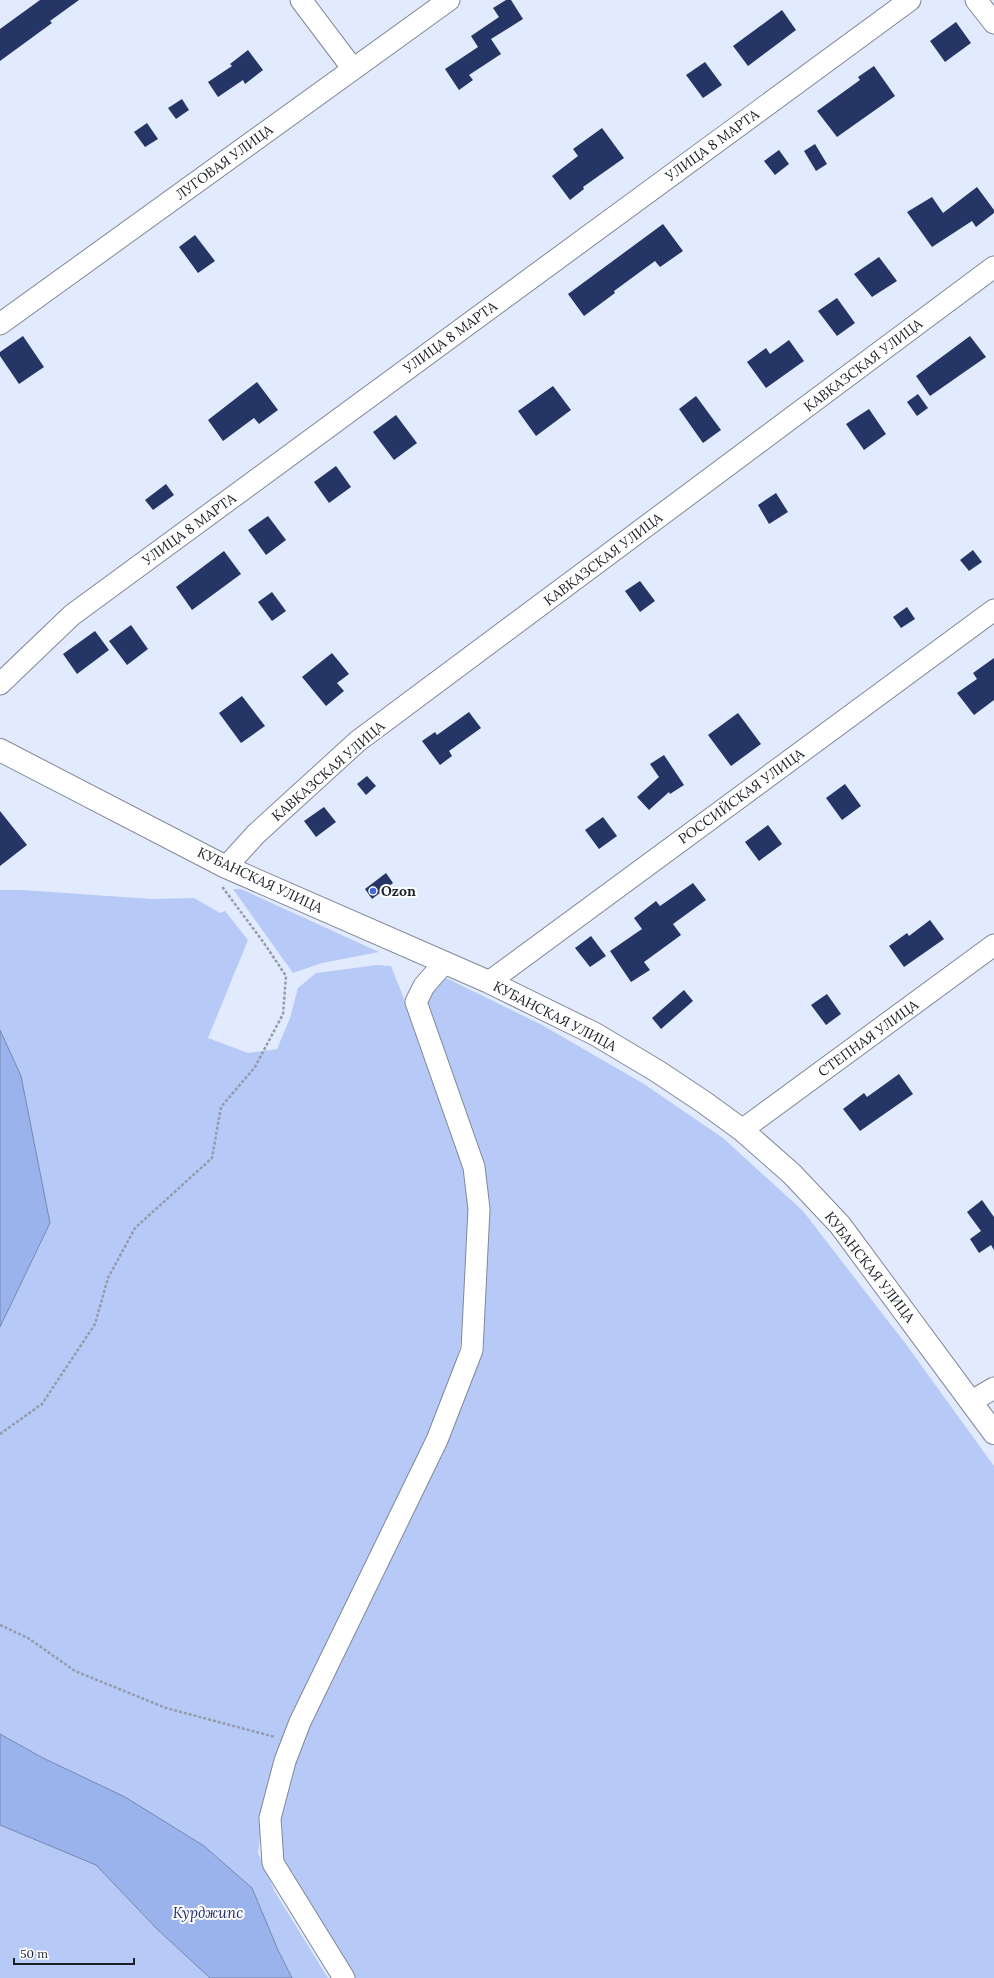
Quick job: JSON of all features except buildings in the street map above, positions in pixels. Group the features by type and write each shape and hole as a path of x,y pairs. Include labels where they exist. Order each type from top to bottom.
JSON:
{"main road":[{"name":"КУБАНСКАЯ УЛИЦА","path":"0,750 226,866 489,982 595,1034 657,1071 742,1130 792,1174 840,1225 972,1401 994,1433"}],"street":[{"path":"301,0 353,69"},
{"name":"ЛУГОВАЯ УЛИЦА","path":"0,324 449,0"},
{"name":"УЛИЦА 8 МАРТА","path":"0,684 72,615 910,0"},
{"path":"976,0 994,23"},
{"name":"КАВКАЗСКАЯ УЛИЦА","path":"226,866 256,834 358,741 994,267"},
{"name":"РОССИЙСКАЯ УЛИЦА","path":"489,982 994,610"},
{"name":"СТЕПНАЯ УЛИЦА","path":"742,1130 994,945"},
{"path":"344,1978 273,1863 270,1818 285,1761 292,1742 437,1440 472,1350 479,1209 474,1167 416,1002 424,986 444,963"},
{"path":"972,1401 994,1388"}],"path":[{"path":"0,1434 42,1404 95,1324 108,1278 135,1228 212,1158 221,1107 255,1067 283,1014 286,976 264,943 223,888 226,866"},
{"path":"0,1625 28,1638 76,1671 166,1708 292,1742"}],"shaded area":[{"path":"233,889 241,889 379,952 322,963 293,973"},
{"path":"0,890 22,890 152,899 194,898 220,913 225,911 248,940 208,1038 248,1053 277,1049 290,1018 298,988 316,973 377,965 391,966 446,1104 468,1182 470,1239 464,1330 448,1396 401,1489 330,1640 263,1810 258,1853 275,1892 328,1978 292,1978 278,1950 43,1758 0,1734 0,1327 50,1223 21,1076 0,1030"},
{"path":"440,975 542,1025 644,1084 723,1138 803,1211 905,1343 994,1466 994,1978 351,1978 278,1855 277,1815 309,1721 436,1464 467,1392 481,1329 483,1202 424,1011"},
{"path":"0,1825 96,1865 157,1929 210,1978 0,1978"}],"water":[{"path":"0,1030 21,1076 50,1223 0,1327"},
{"name":"Курджипс","path":"0,1734 43,1758 125,1797 204,1846 252,1888 278,1950 292,1978 210,1978 157,1929 96,1865 0,1825"}],"place":[{"name":"Ozon","path":"373,891"}]}
